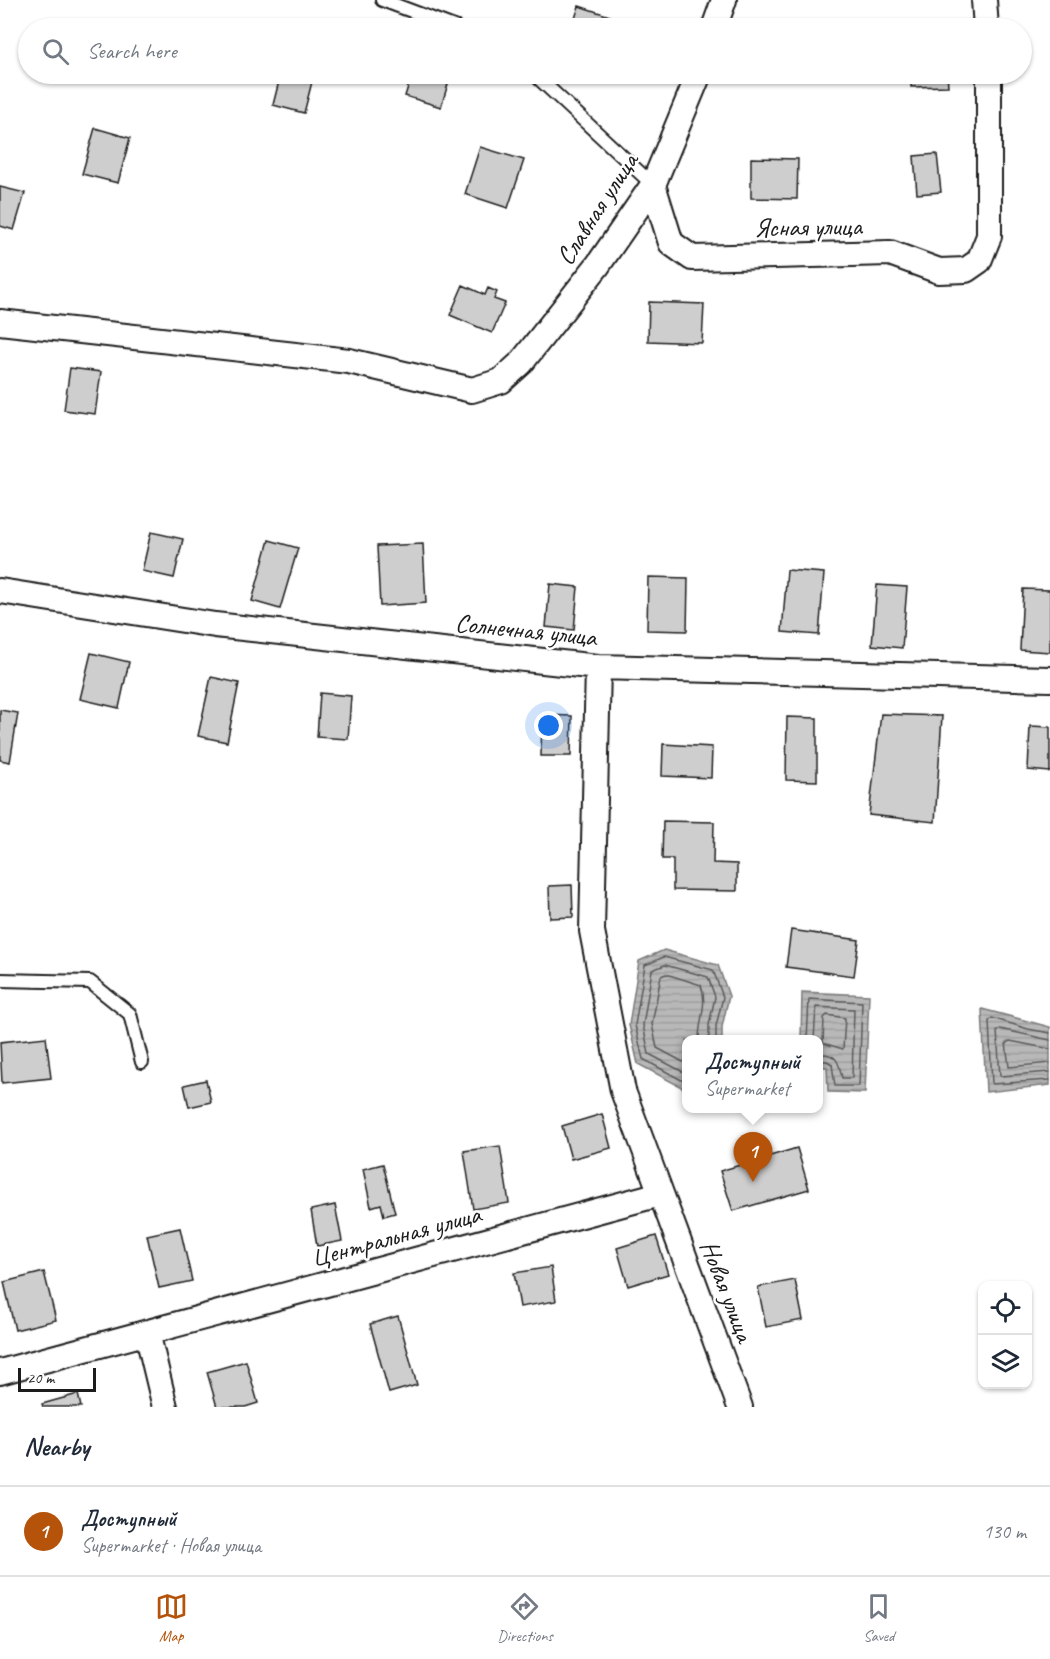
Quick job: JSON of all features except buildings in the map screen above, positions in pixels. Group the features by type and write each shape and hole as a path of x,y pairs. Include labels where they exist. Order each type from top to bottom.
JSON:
{"street":[{"path":"718,18 724,0"},
{"path":"984,0 985,18"},
{"name":"Славная улица","path":"0,322 349,361 472,390 501,381 521,363 598,265 653,185 695,84"},
{"name":"Ясная улица","path":"653,185 671,243 692,258 890,253 939,271 966,270 979,261 989,236 989,84"},
{"name":"Солнечная улица","path":"0,591 215,625 598,667 1050,679"},
{"name":"Новая улица","path":"598,667 592,931 623,1091 740,1407"},
{"name":"Центральная улица","path":"0,1372 660,1194"},
{"path":"147,1332 165,1407"}],"lane":[{"path":"382,0 430,18"},
{"path":"545,84 653,185"},
{"path":"0,980 90,982 130,1014 142,1062"}],"water":[{"path":"664,950 718,965 729,996 722,1035 682,1035 682,1087 638,1064 629,1025 639,961"},
{"path":"802,992 869,995 865,1093 828,1092 827,1067 823,1067 823,1035 801,1035"},
{"path":"982,1009 1050,1027 1050,1085 986,1092"}],"place":[{"name":"Доступный","path":"753,1182"}]}
